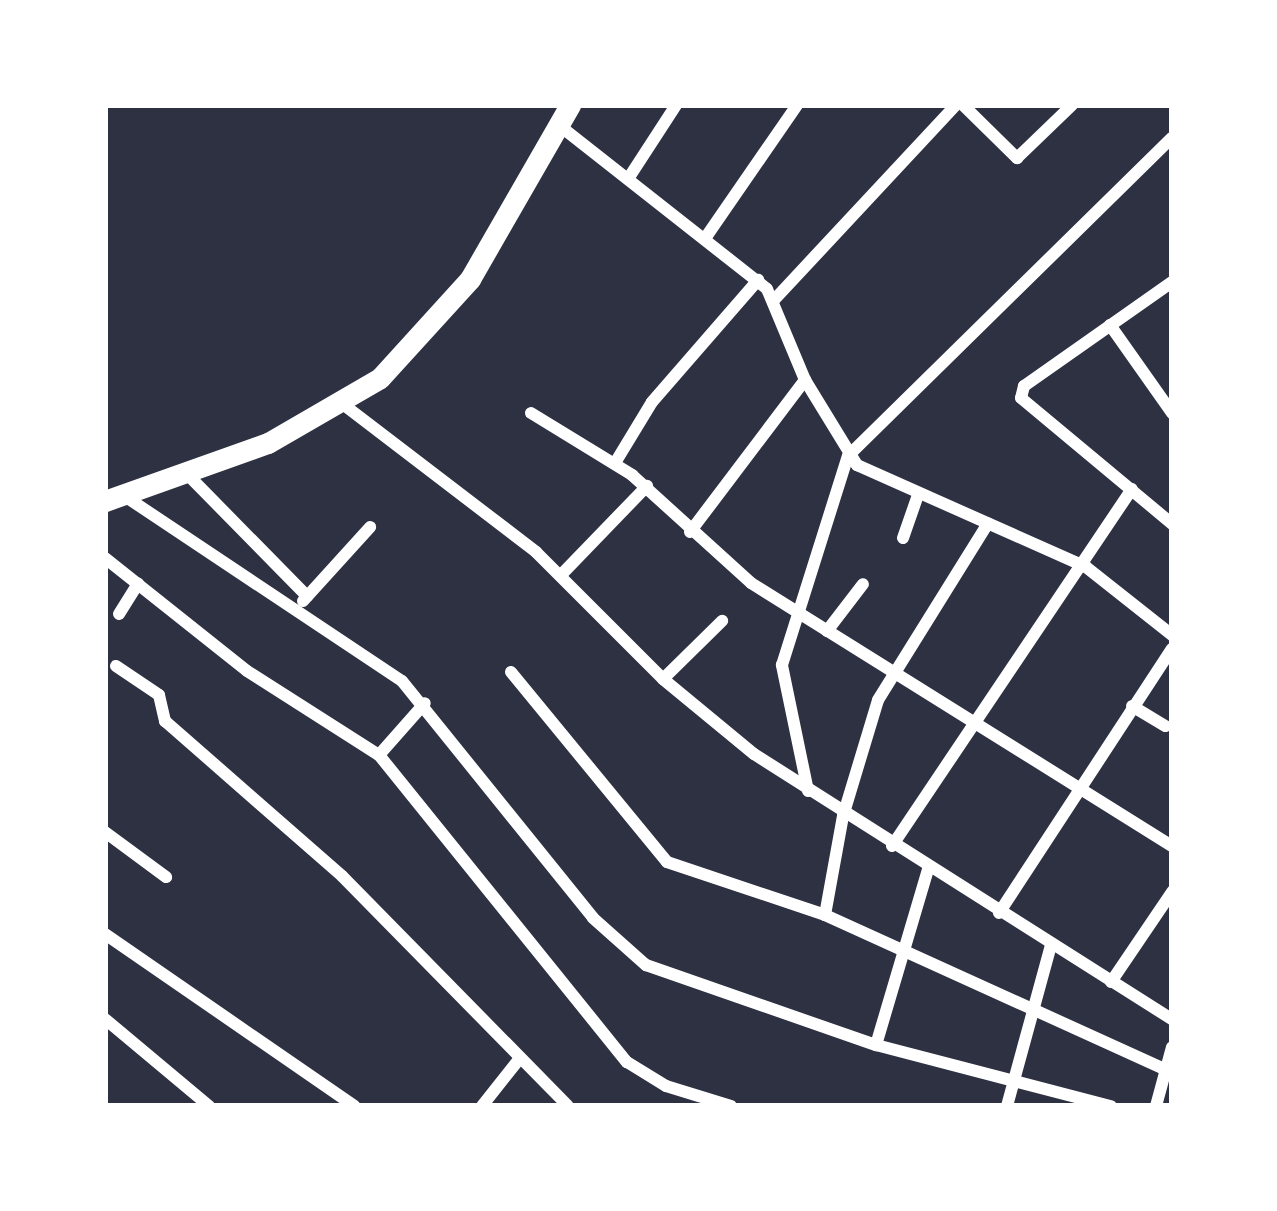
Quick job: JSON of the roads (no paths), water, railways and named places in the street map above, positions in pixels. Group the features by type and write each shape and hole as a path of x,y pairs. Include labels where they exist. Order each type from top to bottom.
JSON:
{"street":[{"path":"114,498 188,475 344,405 443,315 570,105"},
{"path":"628,179 676,105"},
{"path":"706,237 797,105"},
{"path":"774,299 960,105 1017,158 1072,105"},
{"path":"560,126 758,280 774,299 805,380 848,456 918,495 1087,567 1172,635"},
{"path":"808,792 782,682 796,612 848,456 1172,138"},
{"path":"614,463 666,384 758,280"},
{"path":"1169,517 1021,398 1024,386 1172,282"},
{"path":"1111,325 1172,413"},
{"path":"690,532 805,380"},
{"path":"344,405 561,575 663,679 808,792 1172,1019"},
{"path":"531,413 647,485 690,532 796,612 1172,846"},
{"path":"188,475 307,596"},
{"path":"561,575 647,485"},
{"path":"892,846 1087,567 1132,489"},
{"path":"902,538 918,495"},
{"path":"114,498 377,662 424,704 627,951 689,984 876,1046 1111,1106"},
{"path":"826,915 843,816 892,671 988,523"},
{"path":"294,610 370,527"},
{"path":"105,558 247,671 379,755 627,1062 666,1086 731,1106"},
{"path":"119,614 138,584"},
{"path":"826,631 863,584"},
{"path":"663,679 722,621"},
{"path":"999,913 1076,786 1172,649"},
{"path":"116,665 159,694 165,721 262,799 568,1106"},
{"path":"512,672 656,854 826,915 1166,1070"},
{"path":"379,755 424,704"},
{"path":"1132,706 1165,726"},
{"path":"105,832 166,878"},
{"path":"876,1046 928,869"},
{"path":"1111,982 1172,892"},
{"path":"105,934 354,1106"},
{"path":"1007,1106 1052,945"},
{"path":"105,1019 209,1106"},
{"path":"1156,1106 1172,1047"},
{"path":"482,1106 520,1058"}]}
